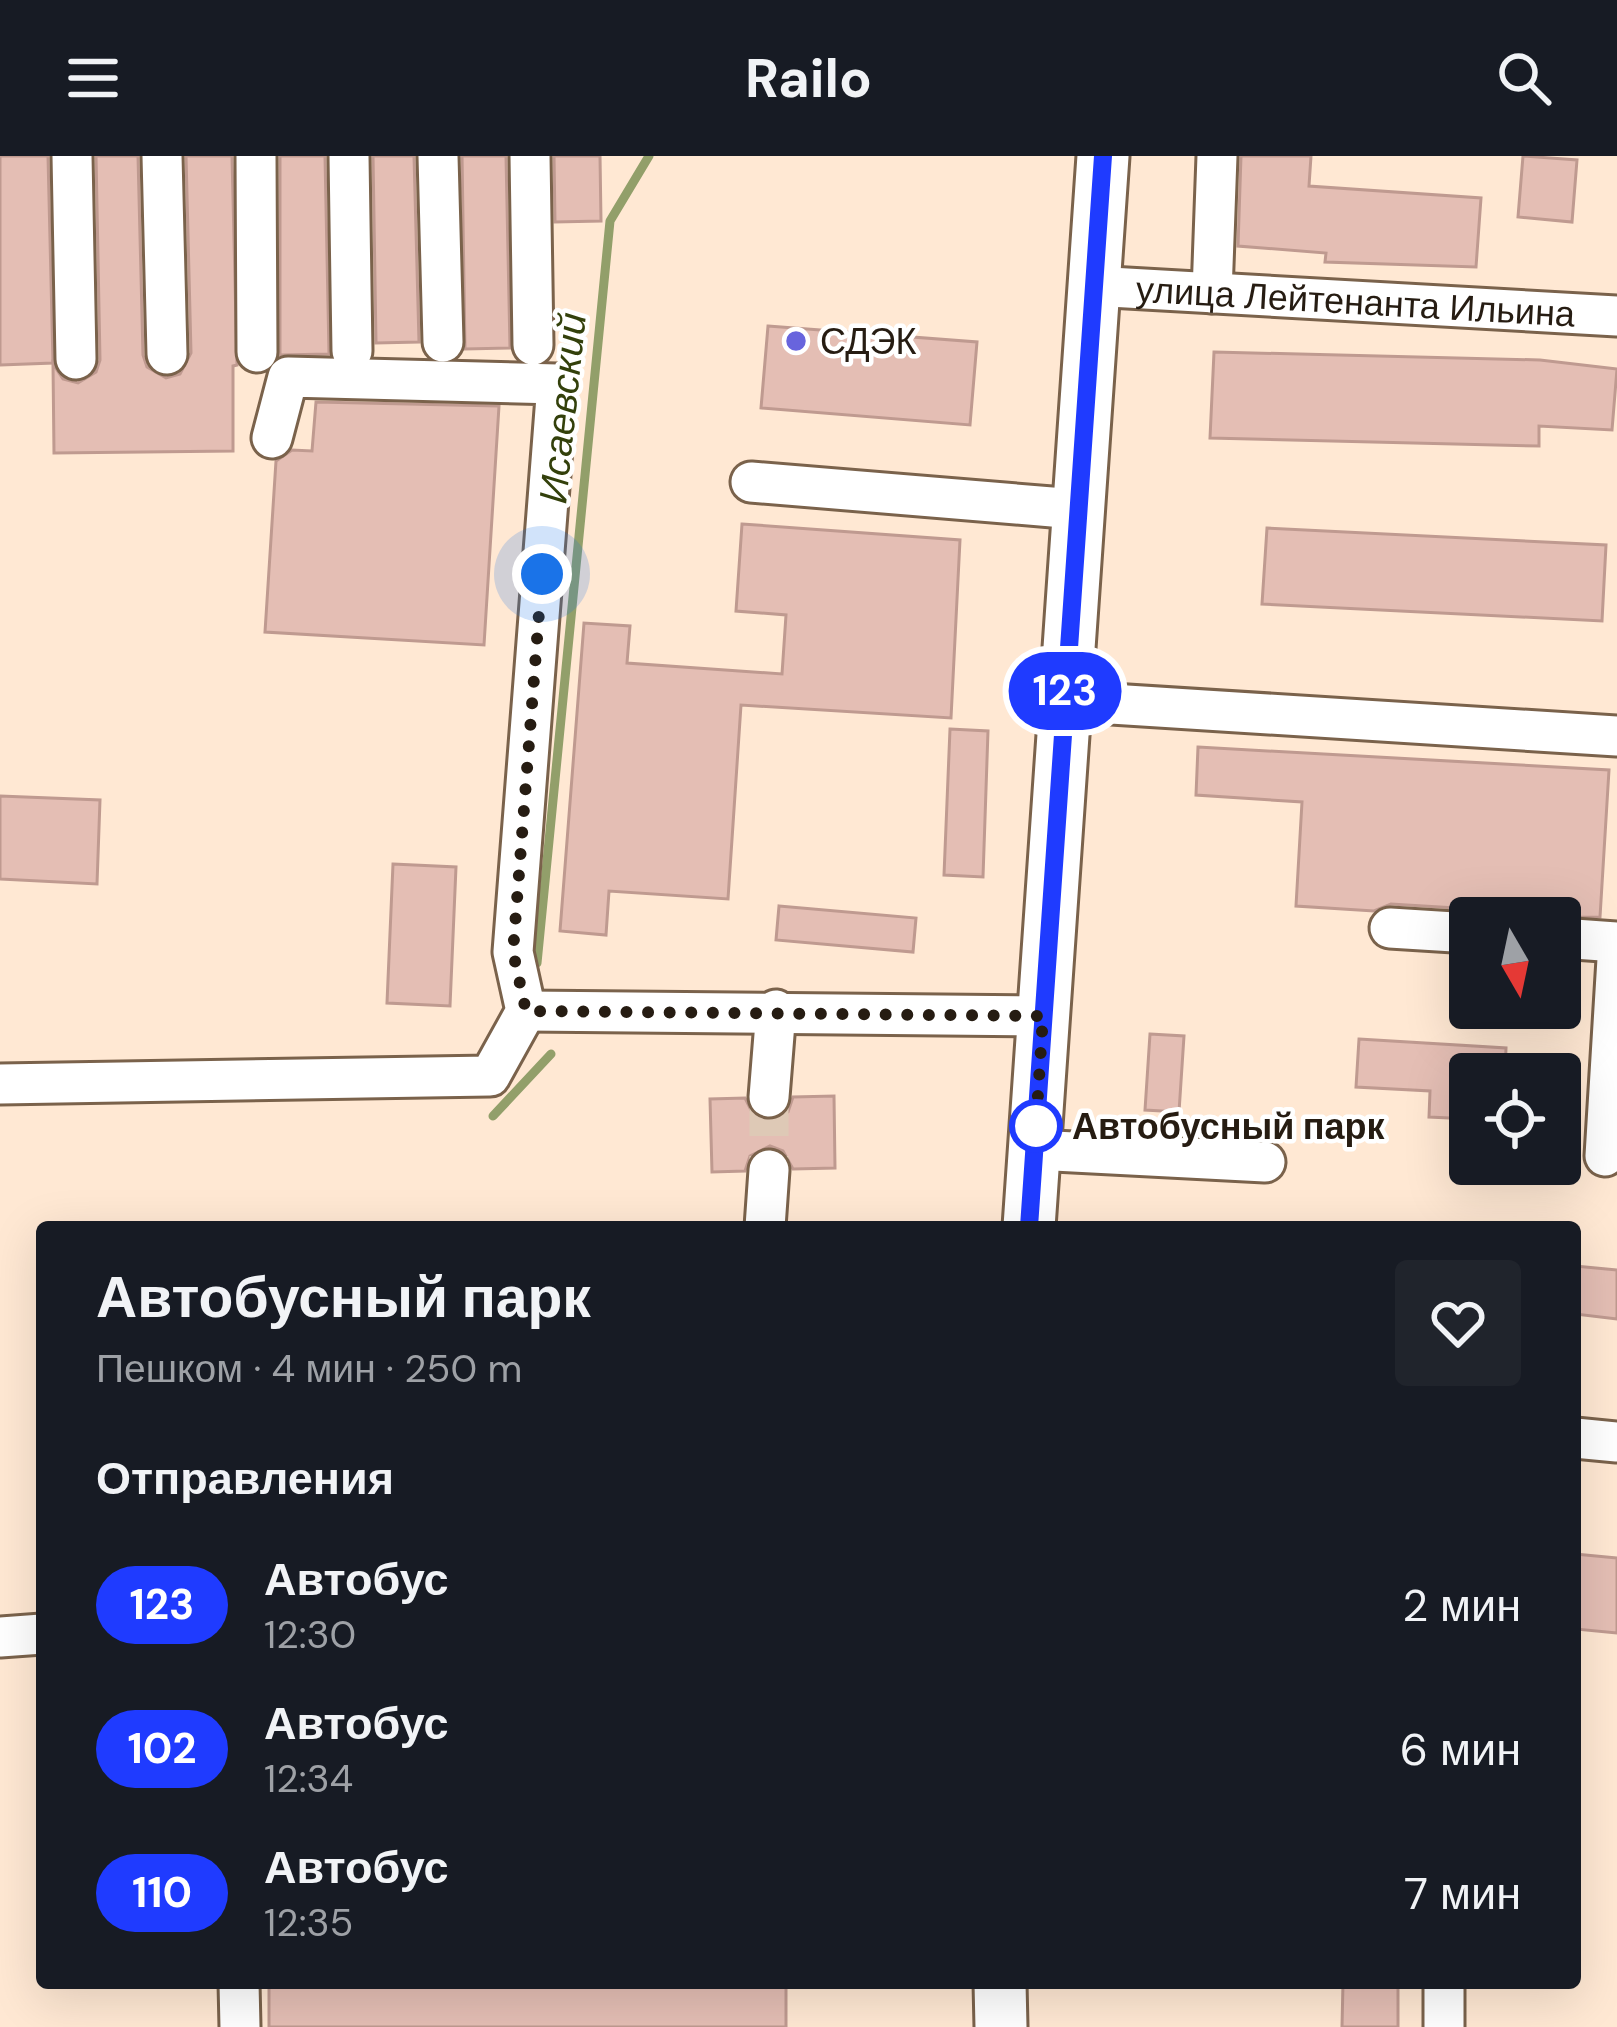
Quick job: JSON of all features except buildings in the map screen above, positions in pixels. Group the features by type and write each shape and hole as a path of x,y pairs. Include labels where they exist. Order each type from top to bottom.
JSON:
{"main road":[{"path":"1029,1221 1103,156"},
{"path":"1000,1989 1001,2027"}],"street":[{"path":"72,156 76,359"},
{"path":"162,156 167,354"},
{"path":"256,156 257,352"},
{"path":"349,156 352,351"},
{"path":"438,156 443,342"},
{"path":"530,156 533,345"},
{"path":"1212,293 1217,156"},
{"name":"улица Лейтенанта Ильина","path":"1092,286 1617,316"},
{"path":"0,1084 490,1076 526,1011 513,952 557,384 289,377 272,438"},
{"path":"751,482 1076,509"},
{"path":"1064,701 1617,736"},
{"path":"1390,928 1449,932"},
{"path":"1581,939 1617,942"},
{"path":"1605,1156 1617,959"},
{"path":"769,1097 776,1010"},
{"path":"526,1011 1043,1016"},
{"path":"1035,1150 1265,1162"},
{"path":"766,1221 770,1170"},
{"path":"1581,1439 1617,1442"},
{"path":"0,1637 36,1634"},
{"path":"239,1989 240,2027"},
{"path":"1444,1989 1444,2027"}],"waterway":[{"name":"Исаевский","path":"537,963 610,221 649,156"},
{"name":"Исаевский","path":"493,1116 551,1054"}],"tunnel":[{"path":"769,1097 769,1170"}],"bus line":[{"name":"123","path":"1029,1221 1103,156"}],"place":[{"name":"СДЭК","path":"796,341"},
{"name":"Автобусный парк","path":"1036,1126"}],"route":[{"path":"542,574 513,952 526,1011 1043,1016 1036,1126"}]}
